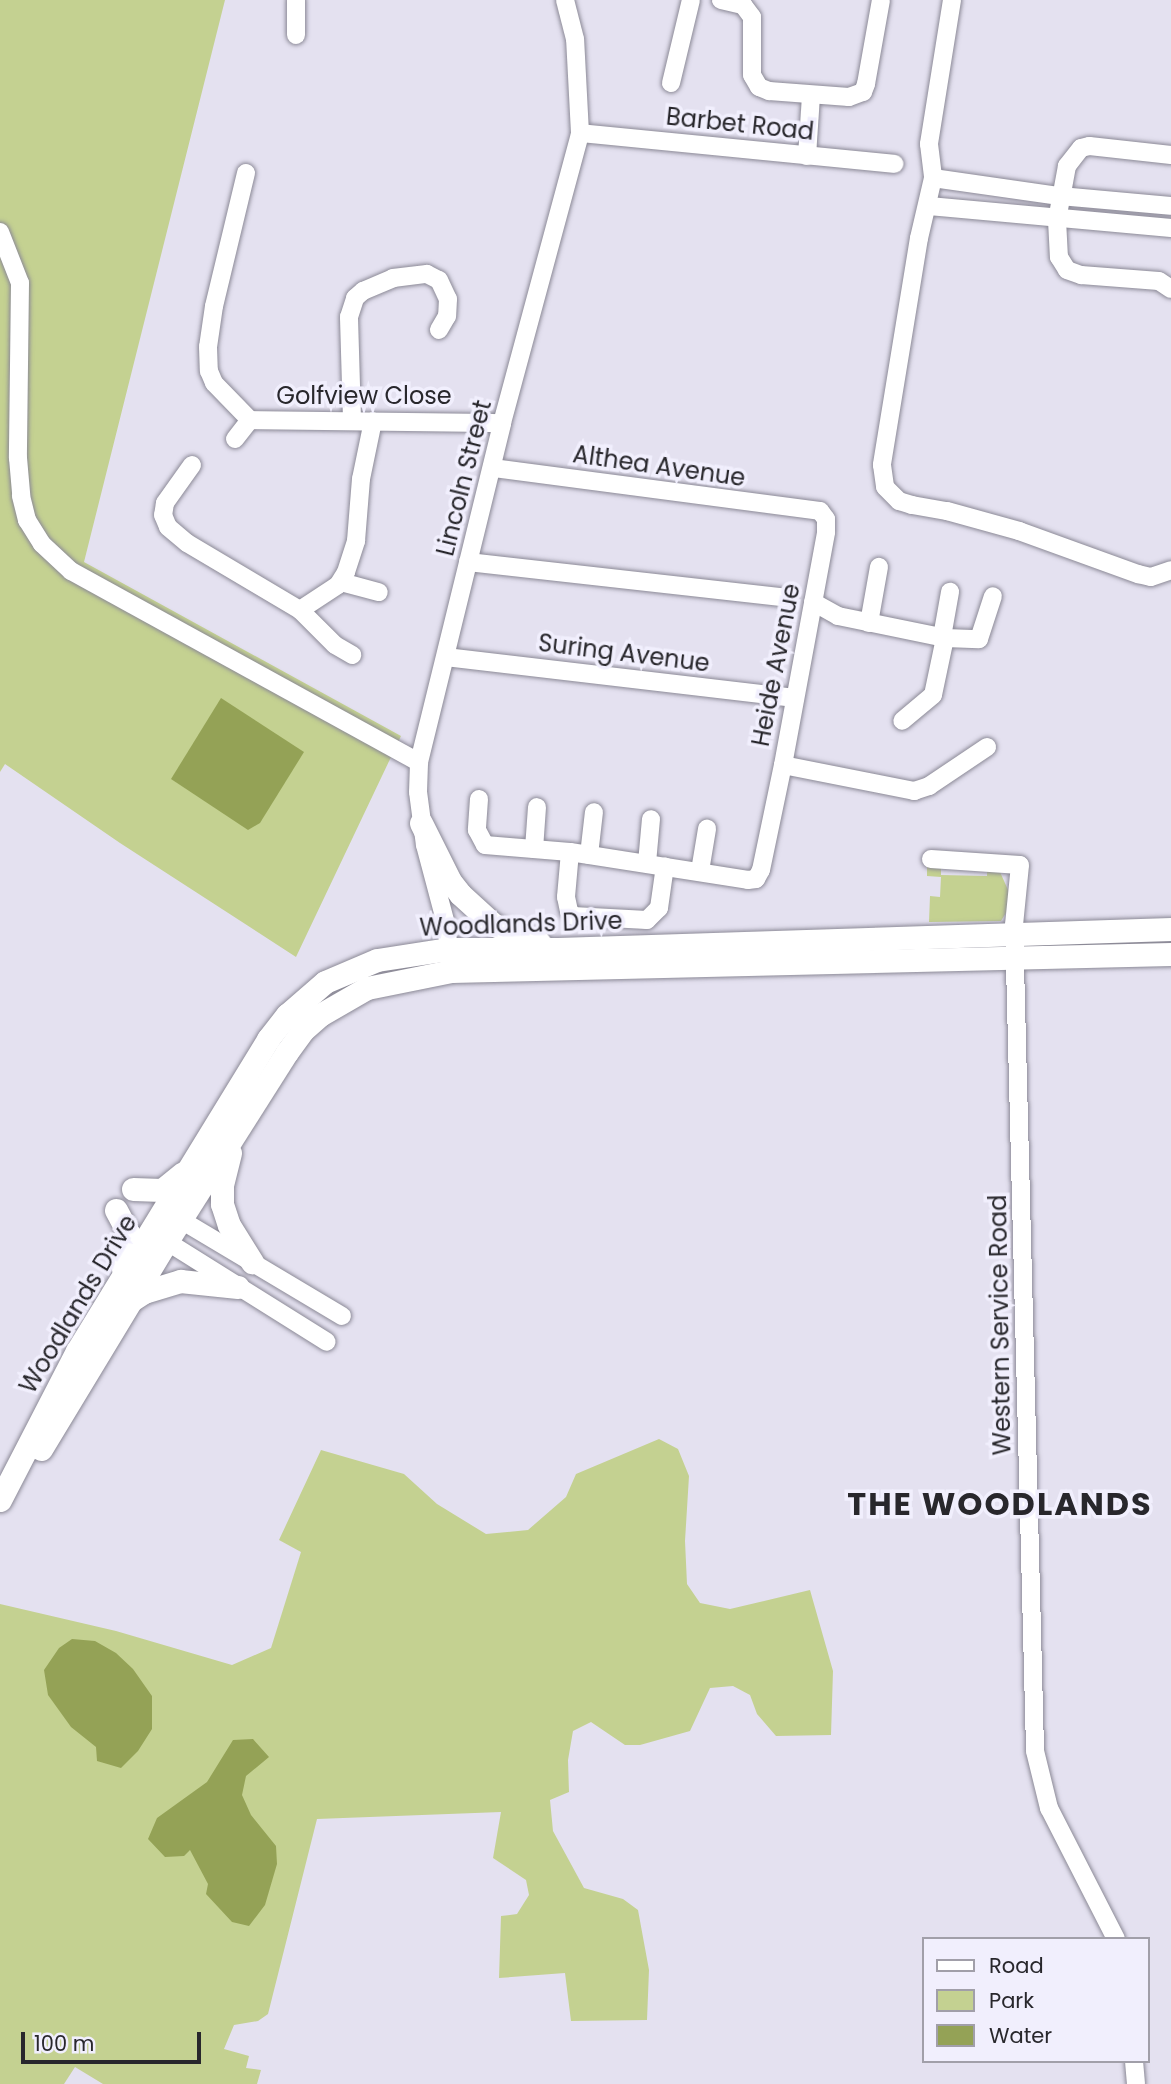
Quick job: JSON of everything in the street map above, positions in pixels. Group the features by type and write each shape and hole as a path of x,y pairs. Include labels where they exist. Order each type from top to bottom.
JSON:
{"main road":[{"path":"421,823 450,881 474,909 502,929 558,949"},
{"path":"1132,930 1171,917"},
{"name":"Woodlands Drive","path":"172,1215 190,1166 268,1039 306,997 326,982 377,960 1015,946 1132,930 1171,929"},
{"name":"Woodlands Drive","path":"0,1514 124,1294 172,1215 244,1117 303,1030 320,1014 367,988 450,960 558,949 1015,946 1125,955 1171,954"},
{"path":"1125,955 1171,967"},
{"path":"244,1117 228,1159 221,1194 229,1225 252,1262"},
{"path":"133,1189 162,1190 190,1166"},
{"path":"116,1210 129,1234 124,1294 145,1292 180,1282 238,1287"},
{"name":"Woodlands Drive","path":"0,1500 77,1352 124,1294"}],"street":[{"path":"296,0 296,35"},
{"name":"Lincoln Street","path":"450,960 446,924 421,823 419,762 502,423 580,133 575,38 565,0"},
{"path":"671,83 691,0"},
{"path":"721,0 743,5 752,17 751,67 754,82 769,91 849,97 863,92 881,0"},
{"path":"952,0 929,144 933,178 929,206 919,238 882,465 889,494 912,505 947,511 1019,531 1138,575 1151,577 1171,570"},
{"path":"807,156 811,96"},
{"name":"Barbet Road","path":"580,133 894,164"},
{"path":"1171,155 1084,147 1076,152 1067,166 1057,219 1059,257 1067,270 1081,275 1159,281 1171,289"},
{"path":"246,173 214,306 208,347 209,371 214,383 250,420"},
{"path":"933,178 1060,196 1171,206"},
{"path":"1140,226 1141,203"},
{"path":"929,206 1171,228"},
{"path":"0,232 20,283 20,496 27,520 42,544 71,571 419,762"},
{"path":"352,419 349,317 355,298 363,290 393,278 427,274 439,280 448,299 447,316 439,330"},
{"name":"Golfview Close","path":"235,439 250,420 352,419 502,423"},
{"path":"300,610 341,582 356,541 361,479 373,421"},
{"path":"192,465 165,503 163,515 168,527 187,543 300,610 335,645 352,655"},
{"name":"Althea Avenue","path":"492,468 820,511"},
{"name":"Heide Avenue","path":"701,870 748,880 756,879 761,870 826,532 826,519 820,511"},
{"path":"468,562 788,598"},
{"path":"869,623 879,568"},
{"path":"341,582 379,592"},
{"path":"902,721 933,695 950,592"},
{"path":"813,603 838,616 869,623 944,638 979,639 993,596"},
{"name":"Suring Avenue","path":"446,657 795,698"},
{"path":"783,765 914,791 929,786 987,747"},
{"path":"479,799 477,830 482,843 490,846 570,852 701,870 707,829"},
{"path":"534,849 537,807"},
{"path":"589,855 594,812"},
{"path":"570,852 566,897 573,916 647,920 659,908 651,819"},
{"name":"Western Service Road","path":"931,859 1020,865 1015,946 1035,1751 1049,1808 1115,1937"},
{"path":"172,1215 342,1316"},
{"path":"160,1236 327,1342"},
{"path":"1134,2063 1136,2084"}],"green space":[{"path":"0,0 225,0 84,562 401,736 296,957 120,843 5,764 0,772"},
{"path":"927,864 941,865 941,875 987,876 987,865 1000,872 1009,892 1007,911 1001,921 929,922 930,896 940,897 941,877 927,876"},
{"path":"659,1439 678,1449 689,1476 685,1541 687,1584 700,1603 730,1609 810,1590 833,1671 831,1735 776,1736 757,1714 750,1695 733,1686 710,1688 690,1731 640,1745 625,1745 591,1722 573,1731 568,1760 569,1792 550,1800 553,1831 584,1888 623,1899 638,1910 649,1970 647,2020 571,2021 565,1973 499,1978 501,1916 517,1914 529,1895 526,1880 493,1858 501,1812 317,1819 268,2014 258,2021 234,2025 224,2049 249,2056 246,2068 261,2070 257,2084 103,2084 75,2067 64,2084 0,2084 0,1604 116,1631 232,1665 271,1648 301,1552 279,1540 321,1450 404,1474 437,1504 486,1534 528,1530 566,1497 576,1474"}],"water":[{"path":"221,698 304,752 260,823 248,830 171,779"},
{"path":"72,1639 95,1641 116,1653 133,1669 152,1696 152,1729 138,1751 121,1768 97,1761 96,1747 71,1727 48,1695 44,1670 59,1648"},
{"path":"253,1739 269,1757 246,1776 242,1795 251,1815 276,1846 277,1864 265,1905 249,1926 232,1922 206,1894 208,1884 190,1850 184,1856 165,1857 148,1839 157,1818 207,1782 233,1740"}],"district":[{"name":"THE WOODLANDS","path":"1000,1504"}]}
